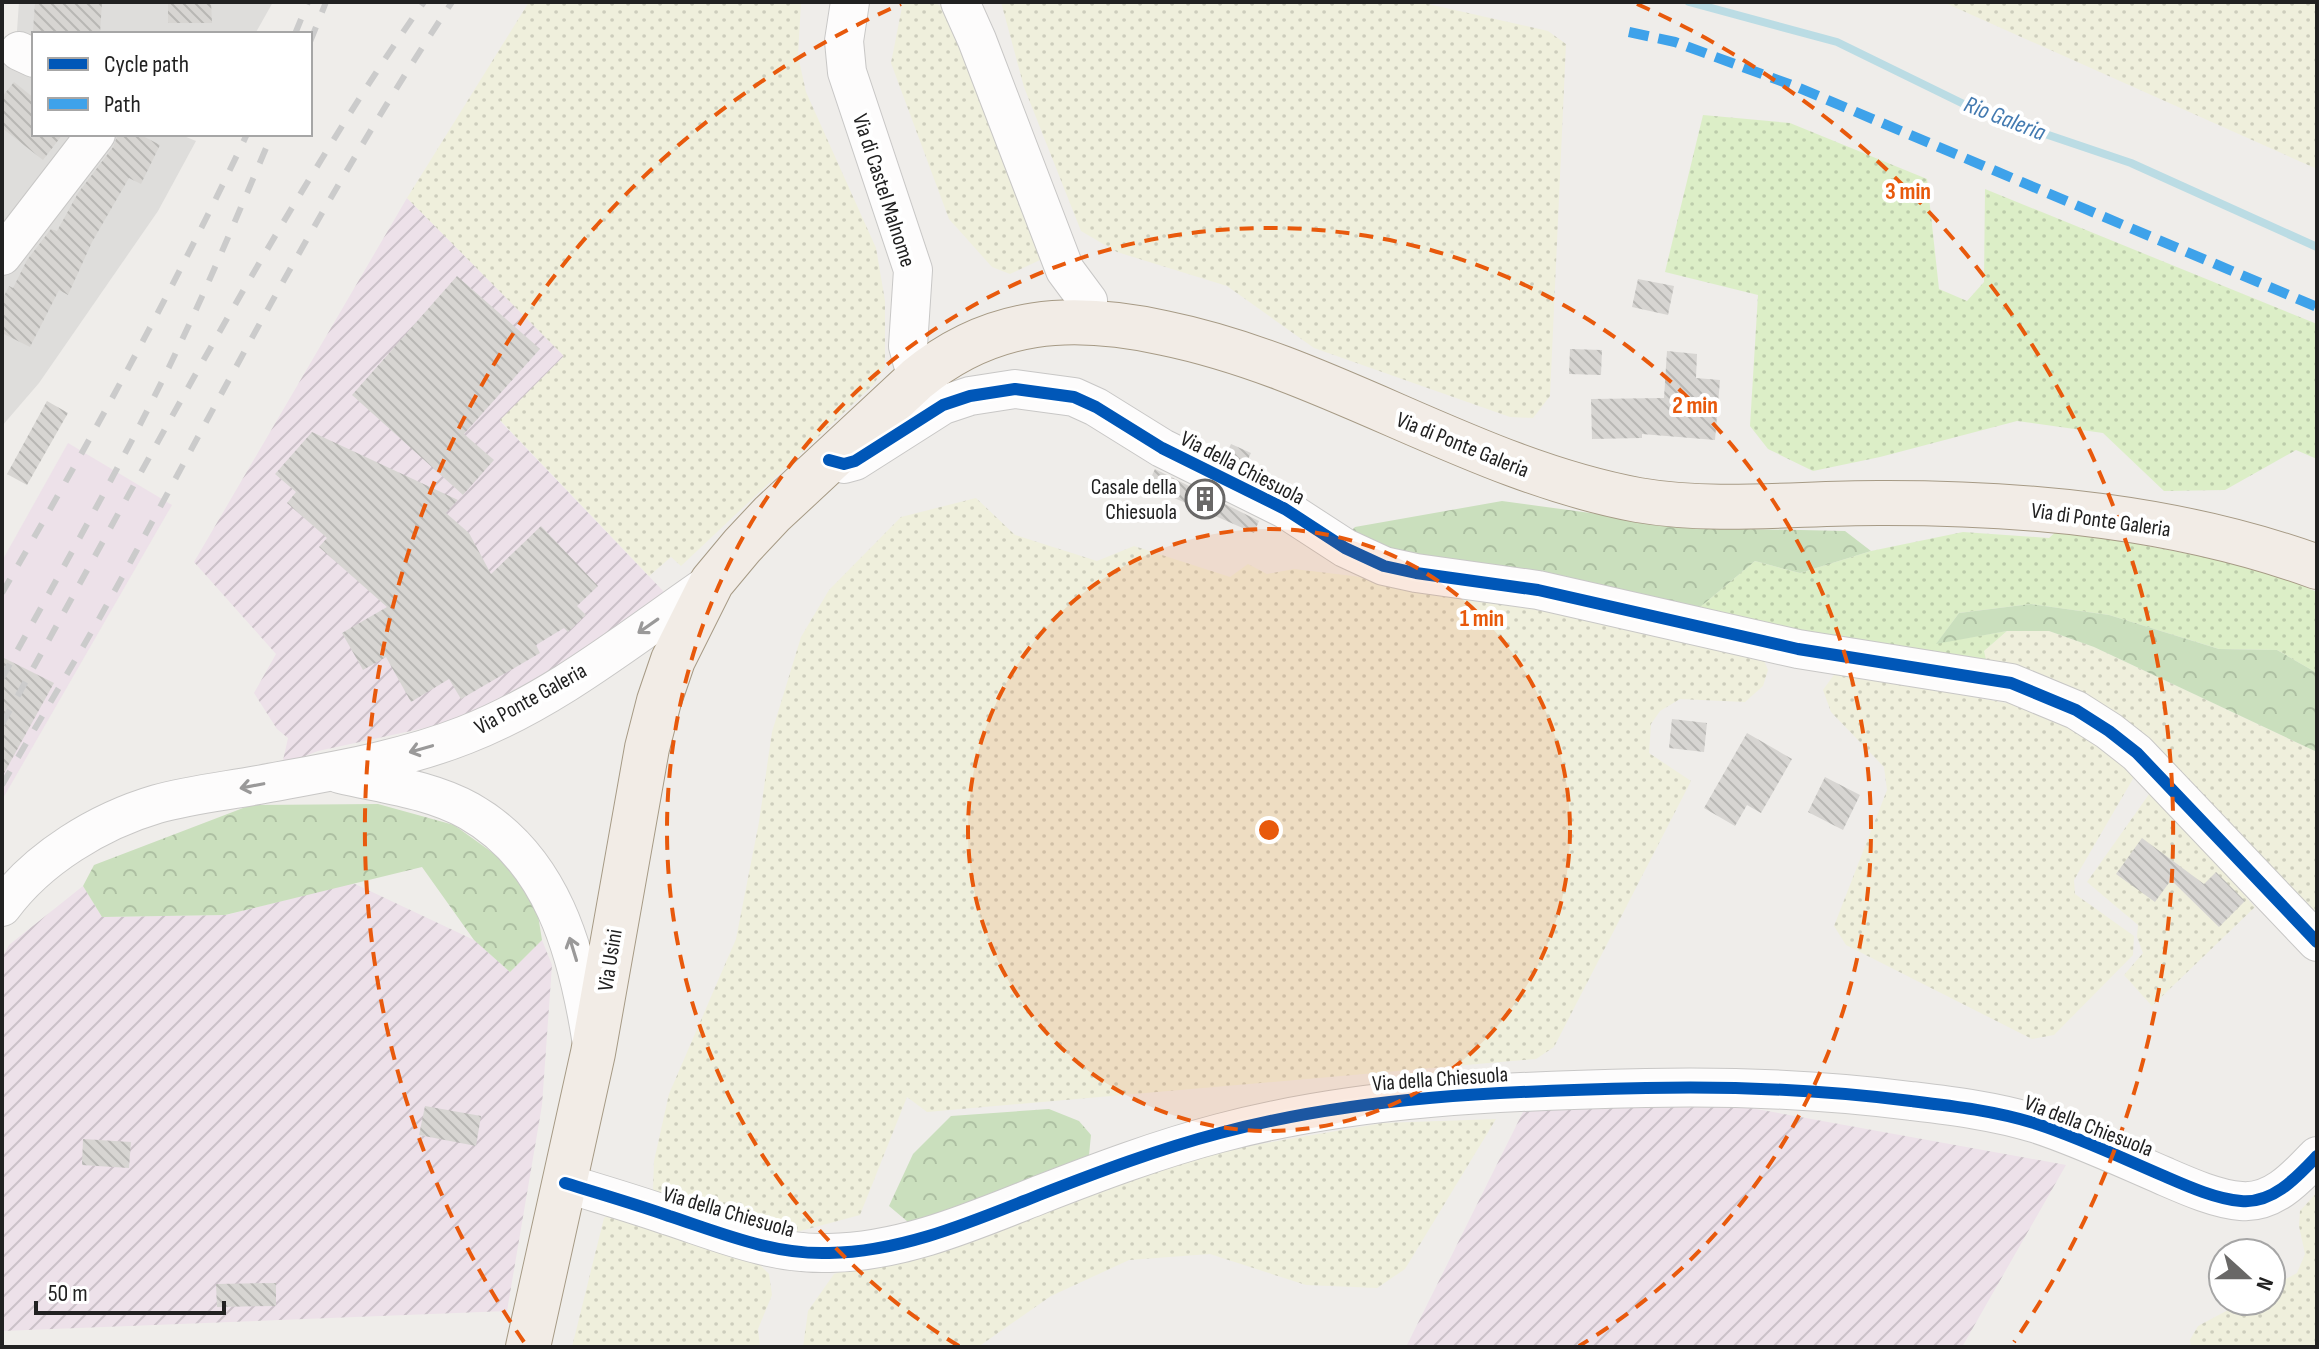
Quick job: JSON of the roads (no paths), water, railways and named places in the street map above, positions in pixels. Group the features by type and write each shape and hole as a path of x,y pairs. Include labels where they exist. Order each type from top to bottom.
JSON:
{"main road":[{"name":"Via di Ponte Galeria","path":"712,582 772,514 917,379 967,344 1004,330 1083,322 1133,327 1198,340 1322,383 1447,440 1548,477 1639,500 1699,505 1940,504 2068,511 2187,531 2252,546 2317,567"},
{"name":"Via Usini","path":"528,1347 593,1053 647,748 659,701 683,638 712,582"}],"street":[{"name":"Via di Castel Malnome","path":"850,2 844,41 847,72 913,270 908,341 917,379"},
{"path":"960,2 1065,270 1088,301 1083,322"},
{"path":"2,256 94,136"},
{"name":"Via della Chiesuola","path":"829,460 844,464 855,461 943,405 970,396 1007,389 1058,393 1091,404 1162,448 1285,509 1345,548 1384,566 1538,590 1798,649 2011,683 2076,710 2137,753 2317,942"},
{"name":"Via Ponte Galeria","path":"2,907 24,882 58,854 99,828 128,815 158,804 329,772 443,743 501,719 555,688 712,582"},
{"name":"Via Ponte Galeria","path":"329,772 427,794 449,802 485,822 515,849 546,889 569,937 581,979 593,1053"},
{"name":"Via della Chiesuola","path":"565,1183 755,1244 806,1253 847,1252 894,1245 945,1231 1165,1149 1279,1119 1354,1104 1650,1088 1839,1093 1949,1105 2005,1115 2060,1132 2183,1184 2239,1201 2265,1199 2277,1193 2317,1156"}],"waterway":[{"name":"Rio Galeria","path":"1689,2 1837,42 1980,112 2131,163 2317,247"}],"railway":[{"path":"296,32 308,2"},
{"path":"312,37 326,2"},
{"path":"2,724 255,270 357,103 424,2"},
{"path":"2,785 116,588 325,207 452,2"},
{"path":"2,593 129,366 246,136"},
{"path":"2,678 169,367 271,136"}],"place":[{"name":"Casale della Chiesuola","path":"1205,499"}]}
